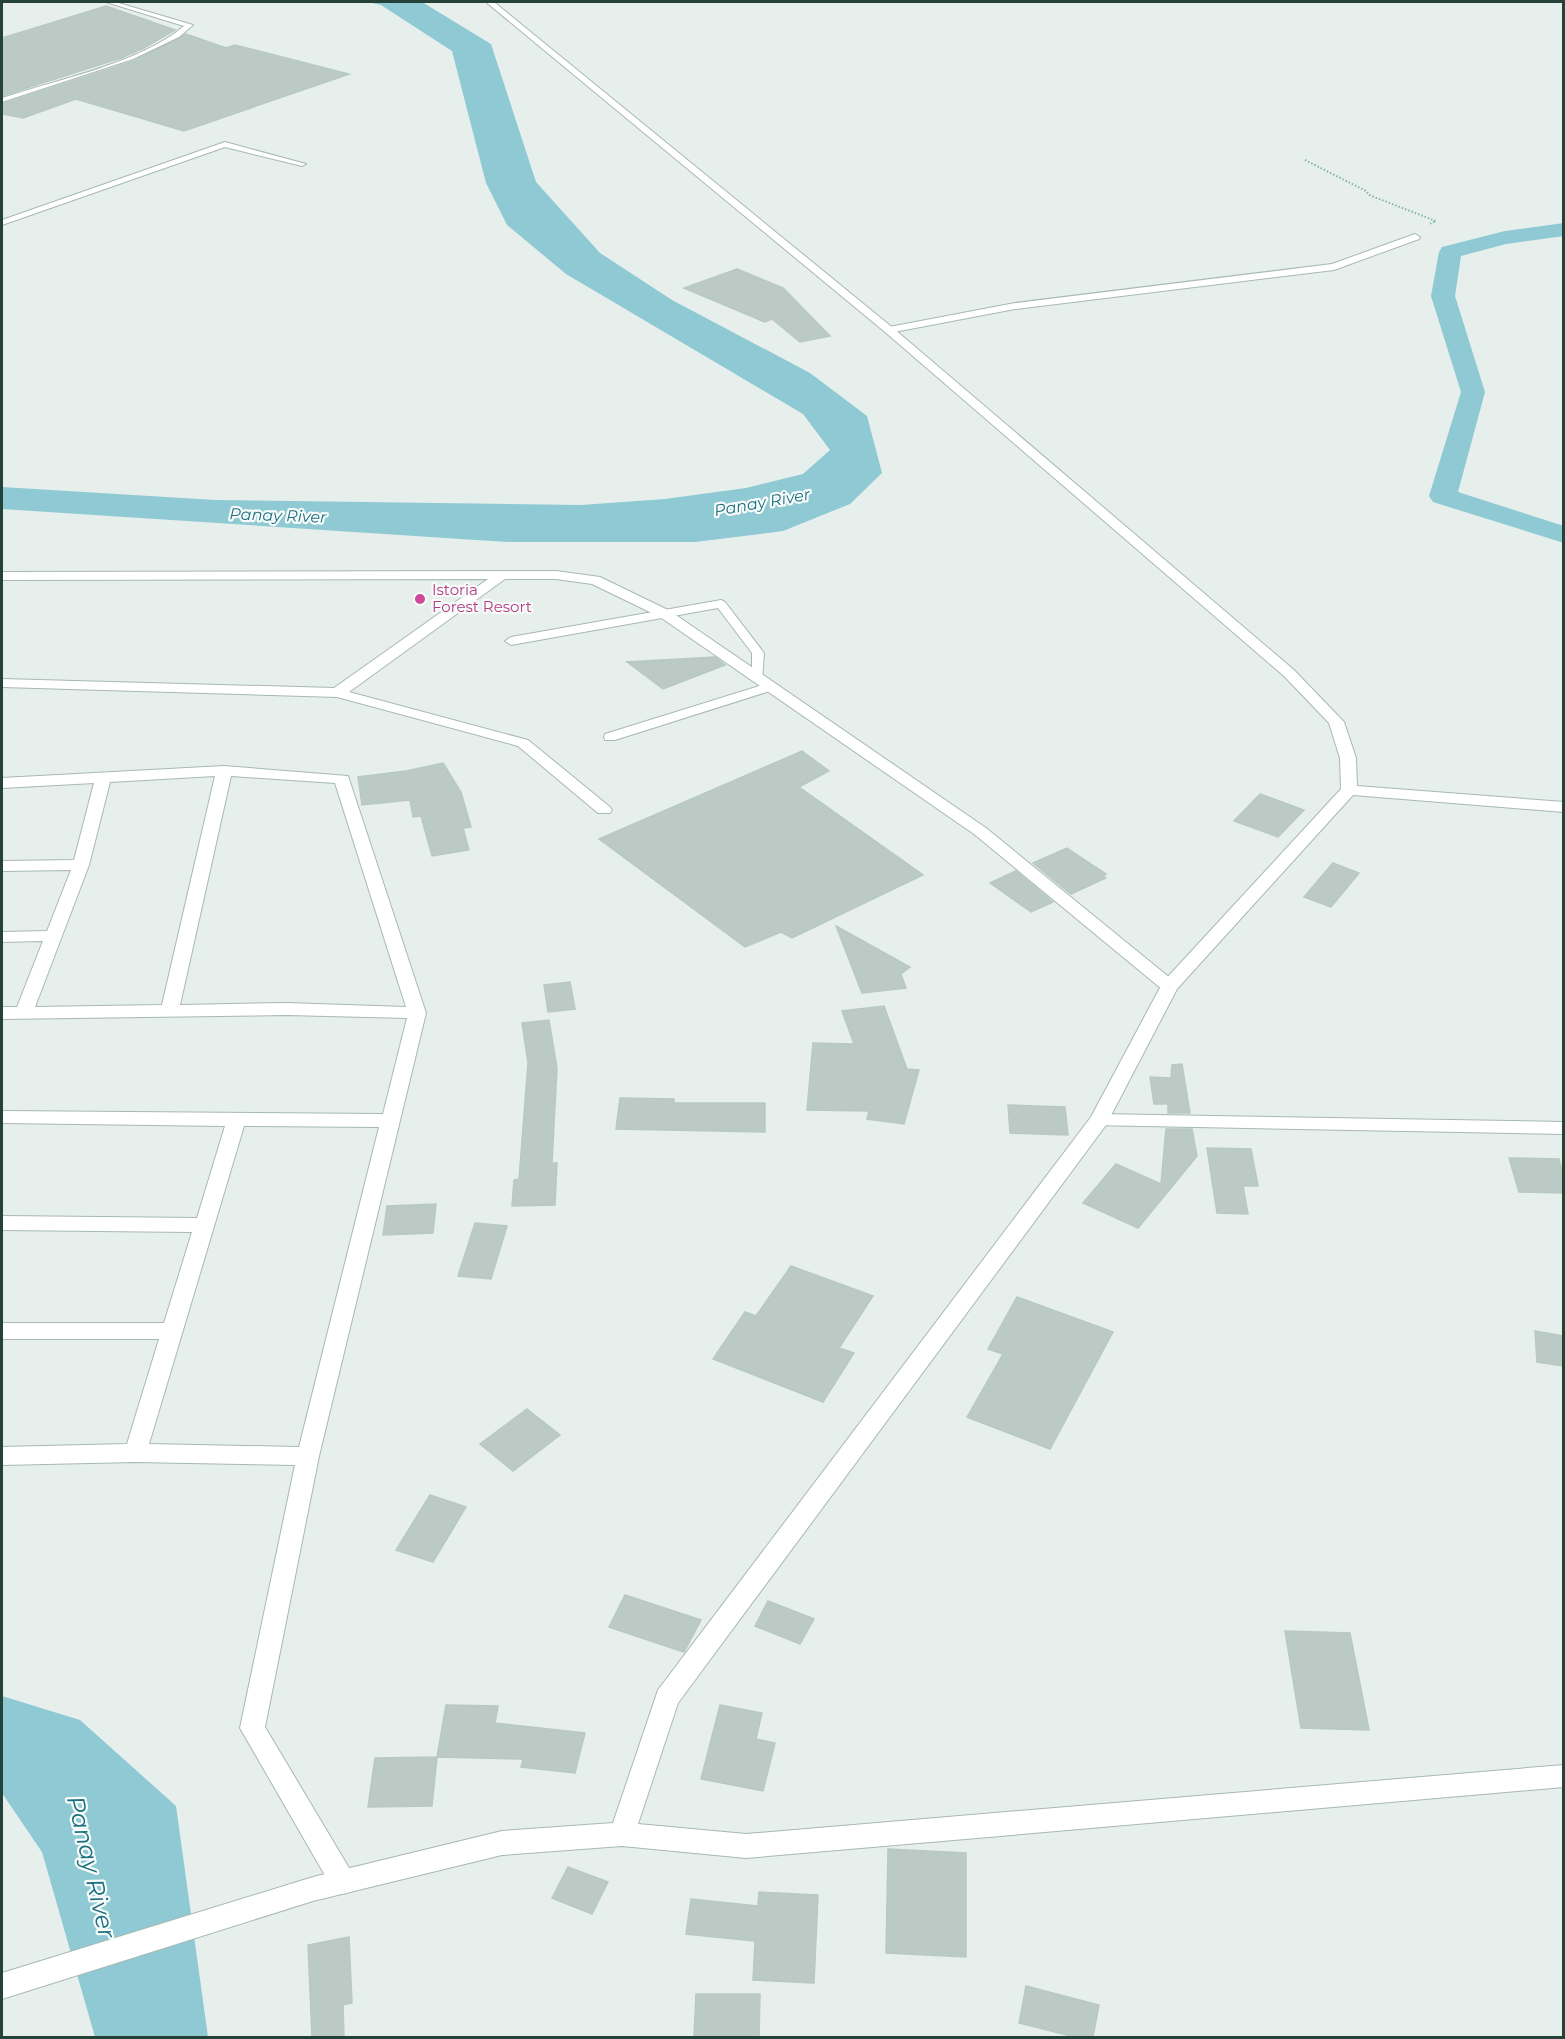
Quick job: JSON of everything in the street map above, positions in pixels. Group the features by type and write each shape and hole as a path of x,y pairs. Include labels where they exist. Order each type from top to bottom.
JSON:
{"street":[{"path":"490,2 889,330 1289,674 1336,722 1348,758 1349,790 1169,986 1099,1120 667,1698 622,1834"},
{"path":"889,330 1015,306 1334,267 1415,237"},
{"path":"2,576 500,577 556,575 595,580 665,614 980,831 1169,986"},
{"path":"337,693 500,577"},
{"path":"2,683 337,693 523,743 604,810"},
{"path":"169,1012 224,771"},
{"path":"2,783 224,771 342,778 417,1013 309,1456 252,1728 343,1882"},
{"path":"24,1013 81,865 103,777"},
{"path":"1349,790 1563,807"},
{"path":"2,866 81,865"},
{"path":"2,937 53,936"},
{"path":"2,1013 287,1009 417,1013"},
{"path":"2,1118 237,1118 391,1121"},
{"path":"135,1452 237,1118"},
{"path":"1099,1120 1563,1128"},
{"path":"2,1223 205,1225"},
{"path":"2,1331 171,1331"},
{"path":"2,1456 135,1452 309,1456"},
{"path":"2,1986 313,1889 502,1843 622,1834 746,1846 1563,1776"}],"lane":[{"path":"2,100 148,51 182,34 189,25 109,2"},
{"path":"2,223 225,144 302,164"},
{"path":"511,642 721,604 758,653 764,683 610,737"}],"path":[{"path":"1305,160 1366,191 1369,195 1436,221 1417,228 1415,237"}],"water":[{"name":"Panay River","path":"368,2 422,2 491,44 536,182 600,253 672,300 810,373 867,416 882,473 850,504 783,531 695,542 507,542 2,509 2,487 215,500 581,505 665,499 746,488 803,474 830,450 803,414 566,274 507,225 486,183 452,51 381,5"},
{"name":"Panay River","path":"2,1696 80,1720 176,1806 208,2037 95,2037 42,1852 2,1793"}],"building":[{"path":"106,6 175,30 121,58 2,96 2,38"},
{"path":"186,34 226,48 235,45 349,74 184,131 76,99 23,118 2,114 2,104 134,61"},
{"path":"737,269 783,288 830,336 800,342 772,319 765,322 684,288"},
{"path":"715,657 725,665 663,689 627,662"},
{"path":"802,751 829,771 799,787 923,875 792,938 781,932 745,947 599,839"},
{"path":"443,763 461,792 471,827 463,828 469,850 432,856 421,816 413,817 410,800 362,805 358,777 406,771"},
{"path":"1260,794 1304,810 1278,837 1234,821"},
{"path":"1067,848 1106,874 1103,876 1106,878 1071,894 1033,863"},
{"path":"1333,863 1359,873 1331,907 1304,897"},
{"path":"1016,871 1053,902 1031,912 990,883"},
{"path":"836,926 910,967 901,974 906,988 862,993"},
{"path":"570,982 575,1009 548,1012 544,985"},
{"path":"884,1006 907,1069 919,1070 904,1124 867,1119 869,1111 807,1110 813,1043 854,1044 842,1011"},
{"path":"549,1020 557,1068 552,1163 557,1163 555,1205 512,1206 514,1180 519,1179 528,1063 522,1023"},
{"path":"1182,1064 1190,1113 1168,1113 1168,1104 1154,1104 1150,1077 1171,1078 1172,1065"},
{"path":"620,1098 674,1099 674,1103 765,1103 765,1132 616,1129"},
{"path":"1008,1105 1065,1107 1068,1135 1010,1133"},
{"path":"1166,1129 1192,1129 1197,1156 1138,1228 1083,1203 1116,1164 1161,1184"},
{"path":"1207,1148 1251,1149 1258,1186 1243,1186 1248,1214 1217,1213"},
{"path":"1509,1158 1559,1159 1563,1174 1563,1193 1519,1192"},
{"path":"436,1204 433,1233 383,1235 387,1206"},
{"path":"475,1223 507,1226 491,1279 458,1276"},
{"path":"791,1266 873,1296 839,1348 854,1353 823,1402 713,1359 745,1312 756,1316"},
{"path":"1017,1297 1113,1332 1050,1449 967,1417 1003,1354 988,1349"},
{"path":"1535,1331 1563,1336 1563,1366 1537,1362"},
{"path":"527,1409 560,1435 513,1471 480,1444"},
{"path":"430,1495 466,1507 433,1562 396,1550"},
{"path":"625,1595 701,1620 684,1652 609,1627"},
{"path":"768,1601 814,1619 800,1644 755,1626"},
{"path":"1285,1631 1350,1633 1369,1730 1301,1728"},
{"path":"446,1705 498,1706 495,1723 585,1733 575,1773 521,1767 523,1759 437,1757"},
{"path":"720,1705 762,1713 756,1739 775,1743 763,1791 701,1779"},
{"path":"437,1757 432,1806 368,1807 375,1758"},
{"path":"888,1849 966,1853 966,1957 886,1953"},
{"path":"568,1867 608,1882 592,1914 552,1898"},
{"path":"759,1892 818,1895 814,1983 753,1980 755,1941 686,1934 691,1899 758,1906"},
{"path":"349,1937 352,2003 343,2005 344,2037 312,2037 308,1945"},
{"path":"1026,1986 1099,2005 1093,2037 1075,2037 1019,2023"},
{"path":"696,1994 760,1994 759,2037 694,2037"}],"waterway":[{"path":"1564,229 1505,238 1450,252 1443,296 1473,392 1443,496 1564,535"}],"place":[{"name":"Istoria Forest Resort","path":"420,599"}]}
